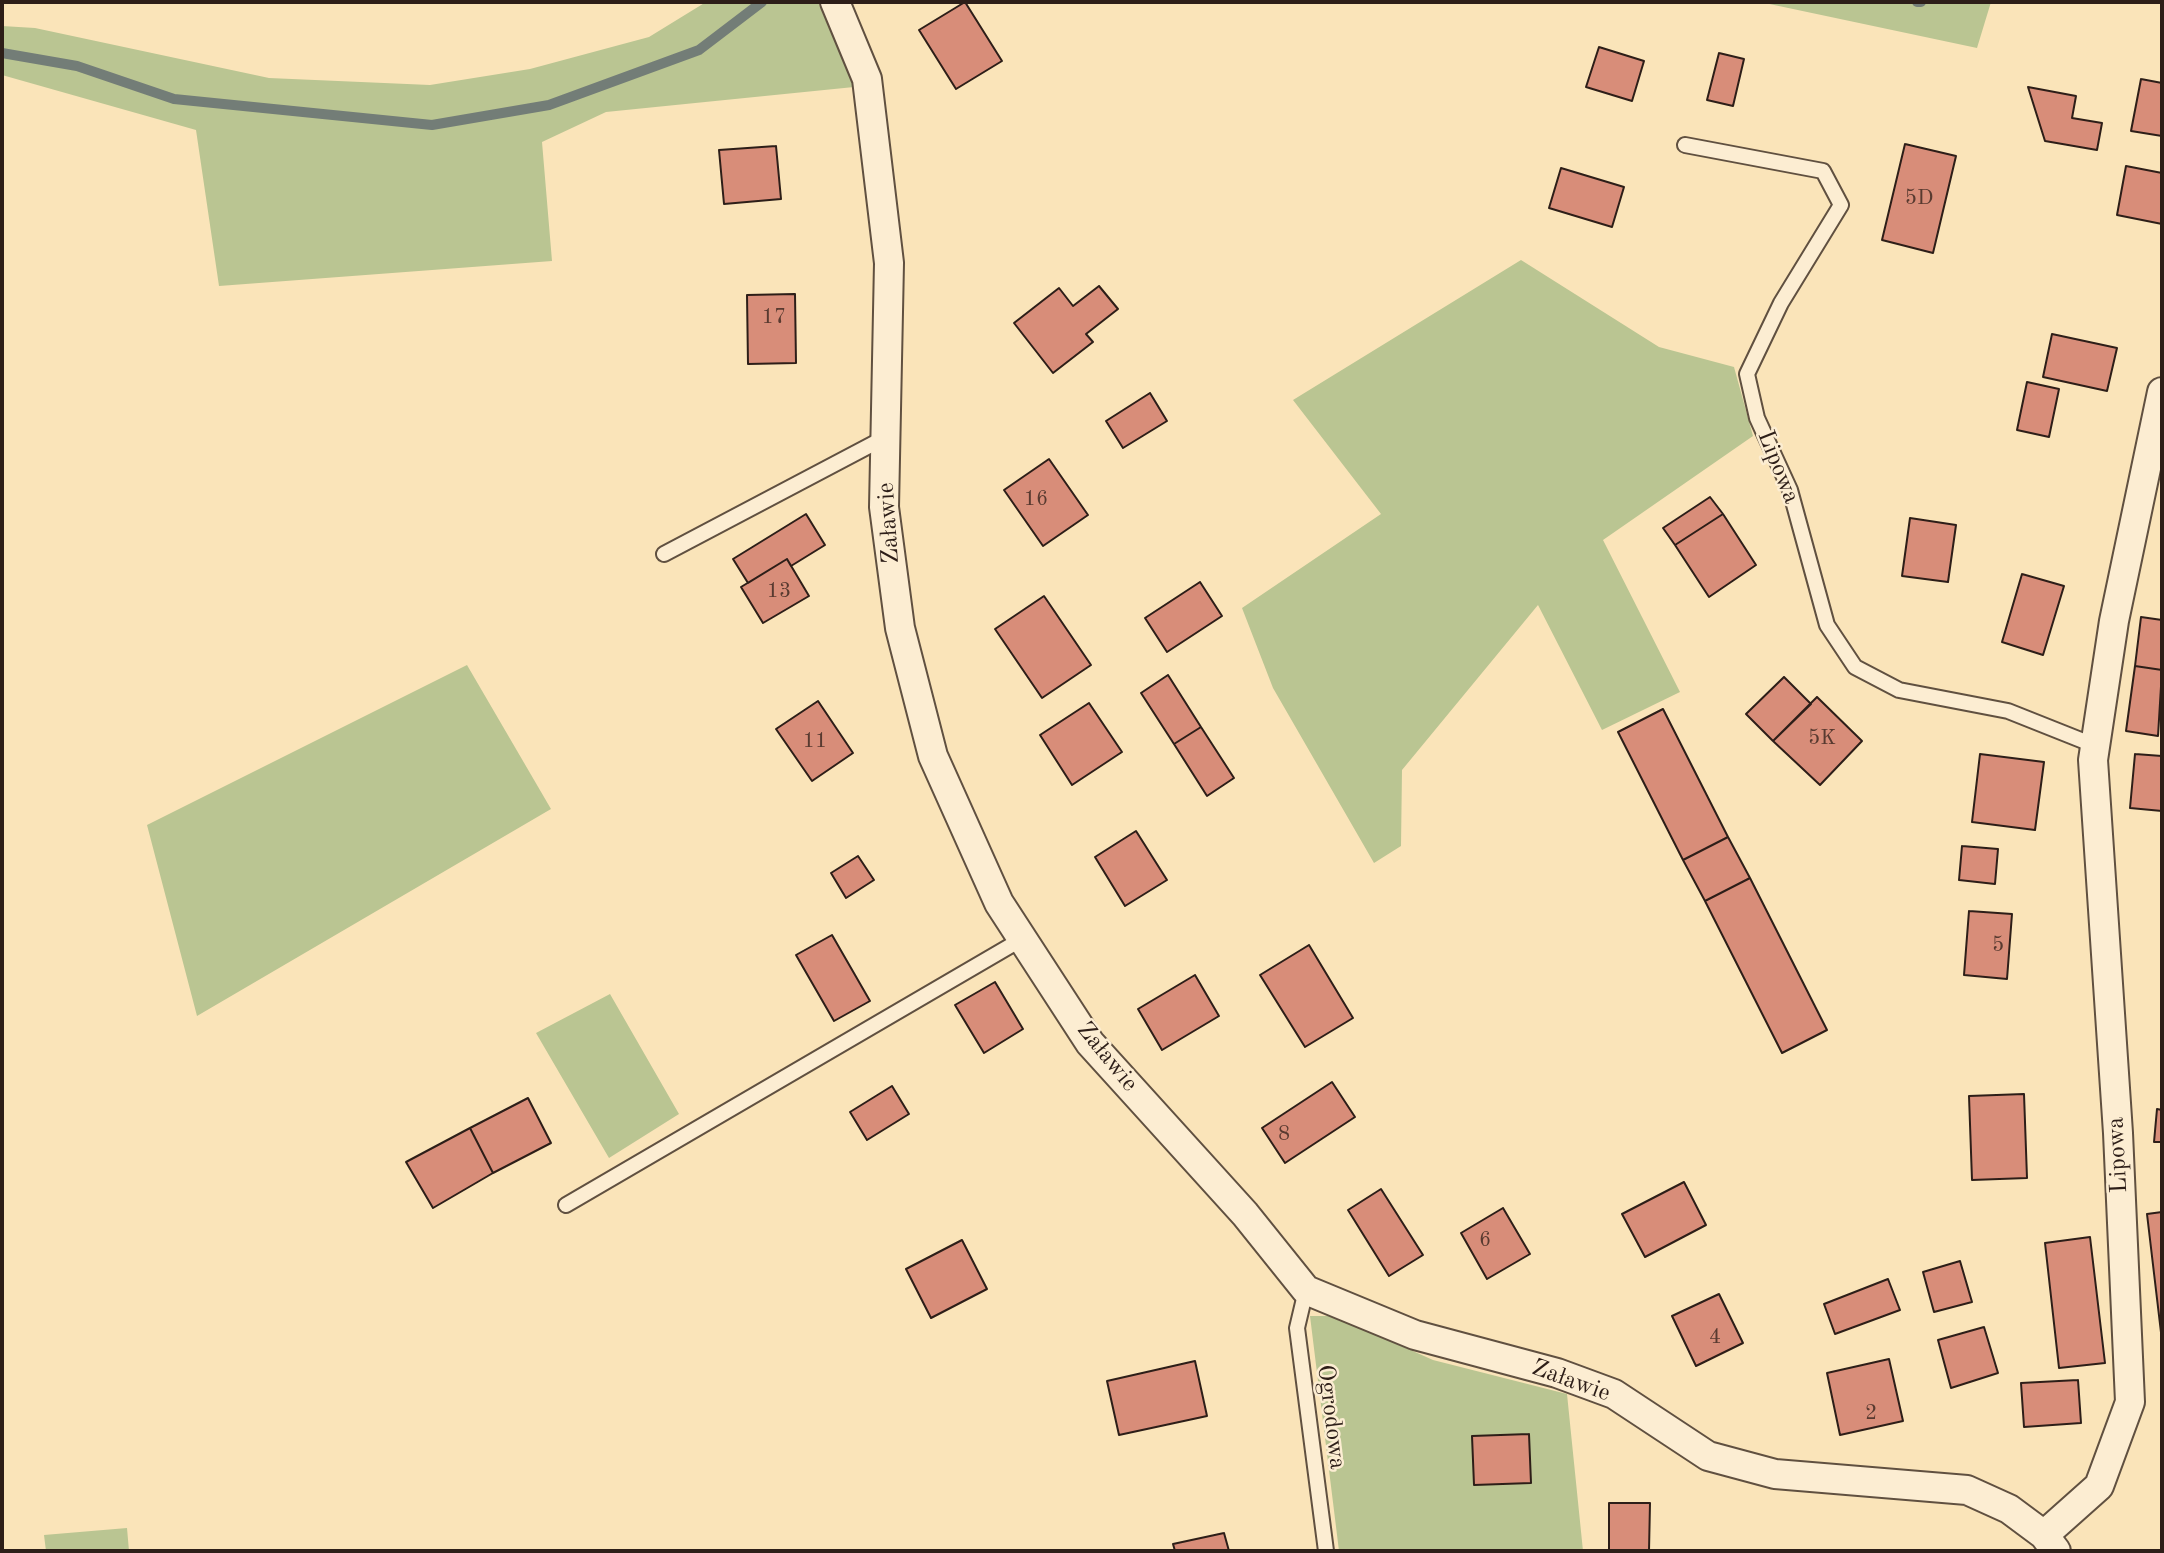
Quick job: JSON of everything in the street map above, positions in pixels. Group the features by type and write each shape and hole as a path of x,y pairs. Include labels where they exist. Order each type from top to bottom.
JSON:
{"street":[{"name":"Załawie","path":"835,2 867,79 889,263 884,507 900,628 933,756 999,903 1090,1042 1245,1214 1306,1290 1415,1335 1556,1373 1614,1394 1708,1456 1775,1474 1967,1490 2009,1509 2050,1543"},
{"name":"Lipowa","path":"2050,1543 2099,1486 2130,1402 2118,1133 2093,761 2114,621 2162,393"}],"lane":[{"name":"Lipowa","path":"1685,145 1823,171 1841,205 1781,303 1747,374 1757,418 1790,490 1827,625 1848,657 1855,667 1899,690 2008,711 2096,746"},
{"path":"664,554 886,437"},
{"path":"566,1205 1022,939"},
{"name":"Ogrodowa","path":"1306,1290 1297,1328 1326,1551"}],"green space":[{"path":"706,2 818,2 854,87 606,112 542,142 552,261 219,286 196,130 2,75 2,26 35,28 269,78 430,85 530,69 649,37"},
{"path":"1760,2 1991,2 1977,48"},
{"path":"1521,260 1659,347 1734,367 1753,436 1603,540 1680,692 1602,730 1538,605 1402,770 1401,846 1374,863 1273,688 1242,608 1381,514 1293,400"},
{"path":"467,665 551,809 197,1016 147,825"},
{"path":"610,994 679,1114 609,1158 536,1033"},
{"path":"1310,1316 1334,1316 1433,1360 1567,1394 1583,1551 1339,1551"},
{"path":"127,1528 129,1551 46,1551 44,1535"}],"building":[{"path":"965,2 1002,61 956,89 919,30"},
{"path":"1599,47 1644,61 1632,101 1586,87"},
{"path":"1719,53 1744,59 1733,106 1707,100"},
{"path":"2141,79 2162,83 2162,136 2131,131"},
{"path":"2028,87 2076,96 2072,118 2102,123 2097,150 2045,141"},
{"path":"1905,144 1956,156 1933,253 1882,240"},
{"path":"776,146 781,199 724,204 719,150"},
{"path":"2126,166 2162,173 2162,224 2117,215"},
{"path":"1561,168 1624,187 1612,227 1549,208"},
{"path":"1099,286 1118,309 1086,334 1093,342 1053,373 1014,323 1059,288 1073,306"},
{"path":"795,294 796,363 748,364 747,295"},
{"path":"2052,334 2117,348 2107,391 2043,377"},
{"path":"2027,382 2059,389 2049,437 2017,430"},
{"path":"1150,393 1167,421 1123,448 1106,421"},
{"path":"1049,459 1088,515 1043,546 1004,490"},
{"path":"1710,497 1723,514 1675,545 1663,528"},
{"path":"806,514 825,545 791,566 787,559 748,583 733,559"},
{"path":"1723,514 1756,565 1709,597 1675,545"},
{"path":"1910,518 1956,525 1948,582 1902,576"},
{"path":"787,559 809,596 763,623 741,587"},
{"path":"2022,574 2064,586 2043,655 2002,642"},
{"path":"1200,582 1222,616 1167,652 1145,618"},
{"path":"1044,596 1091,665 1042,698 995,629"},
{"path":"2141,617 2162,620 2162,670 2135,666"},
{"path":"2135,666 2162,670 2158,736 2126,731"},
{"path":"1168,675 1201,727 1174,744 1141,693"},
{"path":"1784,677 1811,704 1773,741 1746,714"},
{"path":"1817,697 1862,741 1820,785 1773,741"},
{"path":"818,701 853,753 812,781 776,729"},
{"path":"1089,703 1122,752 1072,785 1040,735"},
{"path":"1663,709 1728,837 1683,860 1618,732"},
{"path":"1201,727 1234,778 1207,796 1174,744"},
{"path":"1980,754 2044,762 2035,830 1972,822"},
{"path":"2135,754 2162,756 2162,811 2130,808"},
{"path":"1136,831 1167,880 1125,906 1095,857"},
{"path":"1728,837 1750,878 1705,901 1683,860"},
{"path":"1962,846 1998,849 1995,884 1959,880"},
{"path":"858,856 874,880 846,898 831,873"},
{"path":"1750,878 1827,1030 1782,1053 1705,901"},
{"path":"1969,911 2012,914 2007,979 1964,975"},
{"path":"832,935 870,1001 834,1021 796,955"},
{"path":"1309,945 1353,1018 1305,1047 1260,975"},
{"path":"1195,975 1219,1016 1162,1050 1138,1009"},
{"path":"995,982 1023,1029 984,1053 955,1005"},
{"path":"1332,1082 1355,1117 1285,1163 1262,1128"},
{"path":"892,1086 909,1114 867,1140 850,1112"},
{"path":"2024,1094 2027,1178 1972,1180 1969,1096"},
{"path":"528,1098 551,1143 493,1173 470,1128"},
{"path":"2157,1109 2162,1110 2162,1142 2154,1142"},
{"path":"470,1128 493,1173 433,1208 406,1162"},
{"path":"1684,1182 1706,1225 1645,1257 1622,1214"},
{"path":"1381,1189 1423,1255 1389,1276 1348,1210"},
{"path":"1503,1208 1530,1254 1487,1279 1461,1233"},
{"path":"2162,1212 2162,1341 2147,1214"},
{"path":"2090,1237 2105,1363 2059,1368 2045,1243"},
{"path":"962,1240 987,1289 931,1318 906,1269"},
{"path":"1960,1261 1972,1302 1934,1312 1923,1272"},
{"path":"1888,1279 1900,1310 1835,1334 1824,1304"},
{"path":"1719,1294 1743,1343 1696,1366 1672,1316"},
{"path":"1984,1327 1998,1373 1951,1388 1938,1340"},
{"path":"1889,1359 1903,1421 1840,1435 1827,1373"},
{"path":"1195,1361 1207,1416 1119,1435 1107,1381"},
{"path":"2078,1380 2081,1423 2024,1427 2021,1383"},
{"path":"1529,1434 1531,1483 1474,1485 1472,1436"},
{"path":"1609,1503 1650,1503 1649,1551 1609,1551"},
{"path":"1224,1533 1229,1551 1175,1551 1173,1544"}],"waterway":[{"path":"2,53 77,66 174,99 432,125 549,105 699,50 762,2"}]}
